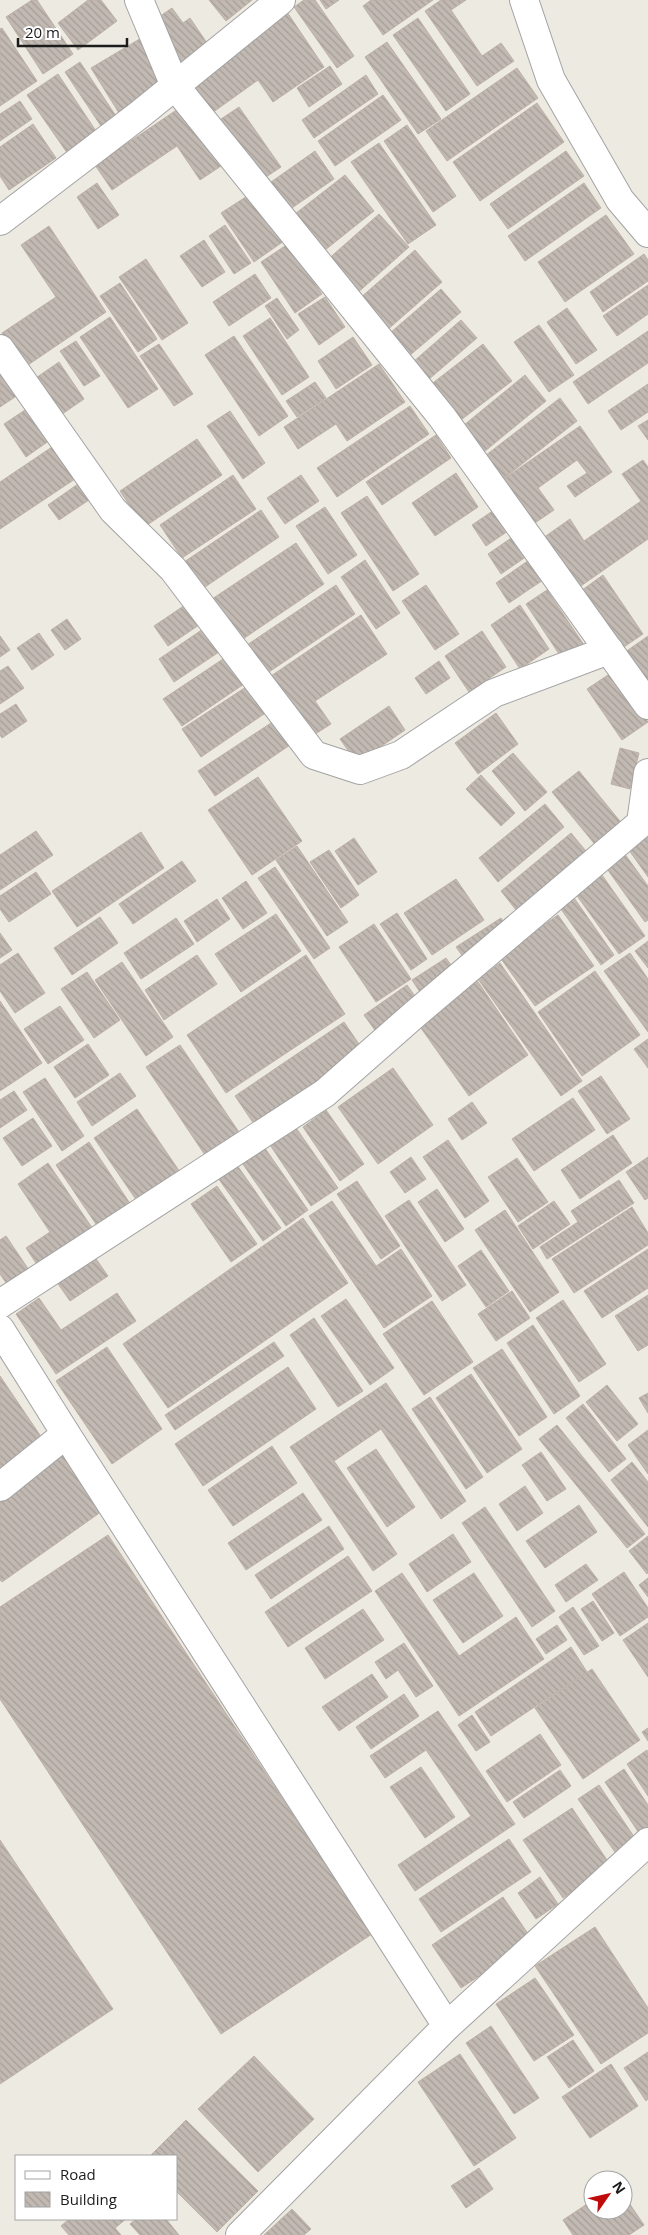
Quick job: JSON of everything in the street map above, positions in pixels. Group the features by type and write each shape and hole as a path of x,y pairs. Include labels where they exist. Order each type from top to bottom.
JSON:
{"street":[{"path":"139,0 175,86 442,417 648,705"},
{"path":"0,221 175,86 281,0"},
{"path":"524,0 551,80 620,200 648,233"},
{"path":"0,349 113,510 173,569 314,755 360,770 401,755 494,693 609,650"},
{"path":"0,1304 325,1094 415,1014 640,823 648,772"},
{"path":"0,1329 447,2026"},
{"path":"0,1487 66,1434"},
{"path":"240,2235 447,2026 648,1842"}],"building":[{"path":"32,0 37,0 73,54 43,74 6,17"},
{"path":"88,0 101,0 117,21 78,50 58,23"},
{"path":"209,0 252,0 226,21"},
{"path":"304,0 315,0 354,56 337,68 294,7"},
{"path":"320,0 339,0 326,9"},
{"path":"371,0 433,0 383,35 363,6"},
{"path":"441,0 466,0 451,10 482,56 501,43 514,61 477,86 425,11"},
{"path":"172,8 183,23 190,18 209,46 183,64 153,21"},
{"path":"287,12 324,67 273,102 258,80 212,113 188,79"},
{"path":"418,18 470,94 446,111 393,35"},
{"path":"2,28 37,81 0,106 0,29"},
{"path":"143,37 171,82 119,113 91,68"},
{"path":"387,42 441,119 418,134 365,57"},
{"path":"80,62 116,116 101,126 65,72"},
{"path":"330,66 342,84 309,107 297,88"},
{"path":"517,68 538,98 447,161 426,131"},
{"path":"58,74 100,137 70,157 27,95"},
{"path":"366,75 378,94 314,138 302,120"},
{"path":"383,95 401,120 335,166 318,141"},
{"path":"20,101 32,119 0,141 0,114"},
{"path":"537,103 564,142 480,201 453,162"},
{"path":"181,107 221,166 200,180 177,146 112,190 95,165"},
{"path":"239,107 281,167 263,179 221,119"},
{"path":"33,124 56,158 9,190 0,176 0,147"},
{"path":"407,125 456,196 433,212 384,141"},
{"path":"379,143 436,225 408,244 351,162"},
{"path":"315,151 334,179 289,210 271,182"},
{"path":"566,151 584,176 508,229 490,204"},
{"path":"345,175 374,211 320,254 291,217"},
{"path":"97,183 119,215 98,229 77,197"},
{"path":"584,183 601,208 525,261 508,236"},
{"path":"252,193 284,241 254,262 221,213"},
{"path":"379,214 409,247 355,295 325,262"},
{"path":"606,215 634,254 565,302 538,262"},
{"path":"225,225 251,263 234,274 209,236"},
{"path":"49,226 106,312 25,367 2,333 56,297 21,245"},
{"path":"204,240 225,272 202,287 180,256"},
{"path":"288,244 322,294 295,313 261,262"},
{"path":"415,250 442,282 386,331 359,299"},
{"path":"644,254 648,260 648,281 603,312 590,292"},
{"path":"146,259 188,323 162,340 119,277"},
{"path":"255,274 271,298 229,326 213,302"},
{"path":"120,283 157,339 138,352 100,296"},
{"path":"648,285 648,314 617,336 603,316"},
{"path":"441,289 461,312 409,356 390,333"},
{"path":"325,297 345,327 319,345 298,314"},
{"path":"277,298 299,330 287,339 265,306"},
{"path":"567,308 597,350 576,364 547,322"},
{"path":"110,317 158,389 128,408 80,337"},
{"path":"270,318 309,377 282,395 243,336"},
{"path":"461,320 477,338 428,380 413,362"},
{"path":"539,325 574,375 549,392 514,342"},
{"path":"648,331 648,363 588,404 573,382"},
{"path":"234,336 288,416 259,436 205,355"},
{"path":"353,337 372,365 336,389 318,361"},
{"path":"76,341 100,376 84,386 60,351"},
{"path":"159,344 193,394 174,406 140,356"},
{"path":"483,344 512,381 457,423 429,386"},
{"path":"59,362 84,399 55,419 30,382"},
{"path":"379,364 405,402 347,441 336,424 298,449 284,427"},
{"path":"0,369 18,395 0,407"},
{"path":"525,375 546,401 479,456 458,430"},
{"path":"315,382 326,398 297,417 286,401"},
{"path":"648,384 648,412 621,430 608,411"},
{"path":"560,398 577,421 499,482 481,459"},
{"path":"31,406 53,438 26,457 4,424"},
{"path":"410,406 429,434 337,497 317,468"},
{"path":"230,411 265,463 243,479 207,426"},
{"path":"648,420 648,440 638,426"},
{"path":"580,426 612,472 575,497 567,486 587,473 577,460 538,488 554,510 526,529 495,485"},
{"path":"436,435 451,458 382,505 366,482"},
{"path":"197,439 222,475 144,527 120,491"},
{"path":"52,447 75,479 0,529 0,482"},
{"path":"643,460 648,467 648,539 578,588 543,538 570,519 584,541 641,501 622,474"},
{"path":"456,473 478,507 435,536 412,503"},
{"path":"233,475 256,509 182,558 160,525"},
{"path":"301,475 319,501 285,524 267,498"},
{"path":"78,484 89,500 59,520 48,505"},
{"path":"367,496 419,574 393,591 341,513"},
{"path":"325,507 357,555 328,574 296,526"},
{"path":"497,508 511,529 486,546 472,525"},
{"path":"261,510 279,537 202,589 184,562"},
{"path":"517,534 530,554 501,574 488,554"},
{"path":"296,543 324,584 240,641 212,599"},
{"path":"532,558 546,578 509,603 496,583"},
{"path":"365,560 400,613 376,629 341,577"},
{"path":"603,575 643,634 618,651 578,593"},
{"path":"336,585 355,614 260,678 241,649"},
{"path":"426,585 459,634 435,650 402,601"},
{"path":"547,590 584,645 563,660 526,604"},
{"path":"188,603 202,623 168,646 154,626"},
{"path":"520,605 549,649 520,669 491,625"},
{"path":"361,615 387,654 315,701 331,724 309,738 268,678"},
{"path":"67,619 81,639 65,650 51,630"},
{"path":"206,627 222,650 174,682 159,659"},
{"path":"482,631 506,667 469,692 445,656"},
{"path":"39,633 54,655 32,670 17,648"},
{"path":"0,636 10,650 0,657"},
{"path":"648,636 648,694 621,655"},
{"path":"226,657 244,684 182,726 163,699"},
{"path":"439,661 450,678 426,694 415,678"},
{"path":"8,666 24,688 0,704 0,671"},
{"path":"614,671 648,722 622,740 587,689"},
{"path":"246,687 264,714 201,757 182,729"},
{"path":"16,704 27,721 2,738 0,735 0,714"},
{"path":"389,706 405,730 357,763 340,739"},
{"path":"496,713 518,744 478,774 455,743"},
{"path":"274,721 290,745 215,796 198,771"},
{"path":"620,748 639,753 630,789 611,784"},
{"path":"513,753 547,792 525,811 492,771"},
{"path":"579,771 628,831 602,853 552,792"},
{"path":"481,775 515,813 501,826 466,789"},
{"path":"258,777 302,841 252,875 208,810"},
{"path":"545,804 564,827 498,882 479,858"},
{"path":"648,826 648,877 624,843"},
{"path":"36,831 53,855 0,890 0,855"},
{"path":"141,832 164,868 77,927 52,891"},
{"path":"571,833 595,862 524,920 501,891"},
{"path":"354,838 377,872 358,885 335,851"},
{"path":"297,846 348,922 327,936 276,860"},
{"path":"329,850 359,895 341,908 310,862"},
{"path":"624,853 648,886 648,920 645,922 605,866"},
{"path":"182,861 196,881 133,924 119,904"},
{"path":"275,867 330,948 314,959 258,878"},
{"path":"36,872 51,894 9,922 0,909 0,896"},
{"path":"602,875 645,936 619,954 575,893"},
{"path":"456,879 484,920 432,955 404,913"},
{"path":"246,881 267,913 243,929 222,898"},
{"path":"572,895 614,955 601,965 558,905"},
{"path":"217,899 230,919 197,942 184,921"},
{"path":"397,913 427,959 411,970 380,924"},
{"path":"276,914 301,951 241,992 215,954"},
{"path":"558,915 594,966 535,1006 499,956"},
{"path":"100,917 118,943 72,975 54,948"},
{"path":"176,918 194,944 141,979 124,953"},
{"path":"501,918 513,936 469,965 456,947"},
{"path":"374,924 411,979 376,1002 339,947"},
{"path":"0,933 12,950 0,958"},
{"path":"648,941 648,968 635,951"},
{"path":"18,953 45,993 15,1013 0,991 0,965"},
{"path":"630,953 648,979 648,1032 604,971"},
{"path":"197,955 217,984 164,1020 145,990"},
{"path":"306,955 345,1014 226,1093 187,1035"},
{"path":"446,958 458,975 424,998 412,980"},
{"path":"122,962 173,1037 146,1056 95,980"},
{"path":"500,963 582,1081 561,1096 478,979"},
{"path":"595,971 640,1035 582,1076 538,1012"},
{"path":"87,972 120,1020 94,1038 61,989"},
{"path":"476,979 528,1055 469,1096 416,1021"},
{"path":"407,985 420,1003 377,1033 364,1015"},
{"path":"0,1001 42,1063 0,1091"},
{"path":"60,1006 84,1040 48,1064 24,1029"},
{"path":"344,1022 365,1053 256,1127 235,1096"},
{"path":"648,1039 648,1068 634,1049"},
{"path":"88,1044 109,1075 75,1098 54,1067"},
{"path":"180,1045 245,1141 211,1164 146,1067"},
{"path":"393,1068 433,1125 378,1164 338,1107"},
{"path":"120,1073 136,1096 92,1126 77,1102"},
{"path":"601,1076 630,1119 607,1134 578,1091"},
{"path":"45,1078 84,1136 62,1151 23,1092"},
{"path":"14,1091 27,1110 0,1128 0,1100"},
{"path":"573,1098 595,1130 534,1171 512,1139"},
{"path":"472,1102 487,1123 462,1140 448,1119"},
{"path":"137,1109 182,1175 139,1204 94,1138"},
{"path":"326,1110 364,1164 340,1181 303,1127"},
{"path":"33,1118 52,1146 22,1166 3,1138"},
{"path":"294,1125 338,1188 311,1206 268,1142"},
{"path":"613,1135 632,1163 580,1199 561,1170"},
{"path":"448,1140 489,1201 465,1218 423,1157"},
{"path":"89,1142 133,1208 100,1230 56,1165"},
{"path":"262,1144 308,1210 286,1226 240,1160"},
{"path":"411,1157 426,1179 405,1193 390,1172"},
{"path":"648,1157 648,1198 645,1200 626,1172"},
{"path":"232,1158 281,1228 263,1241 213,1171"},
{"path":"517,1158 548,1202 518,1222 488,1177"},
{"path":"48,1163 95,1232 40,1269 26,1248 50,1232 18,1184"},
{"path":"619,1180 634,1203 547,1259 540,1247 578,1222 571,1211"},
{"path":"357,1181 400,1246 381,1259 337,1194"},
{"path":"217,1186 257,1244 231,1262 191,1204"},
{"path":"437,1189 464,1229 445,1242 418,1202"},
{"path":"409,1200 466,1285 442,1301 385,1216"},
{"path":"332,1201 376,1266 353,1282 309,1216"},
{"path":"554,1201 570,1224 533,1249 518,1226"},
{"path":"632,1207 648,1233 648,1245 574,1293 552,1259"},
{"path":"505,1210 559,1292 530,1312 475,1230"},
{"path":"303,1218 348,1283 168,1408 123,1344"},
{"path":"6,1236 31,1273 9,1287 0,1274 0,1240"},
{"path":"401,1249 432,1296 384,1328 353,1282"},
{"path":"648,1249 648,1288 602,1318 584,1291"},
{"path":"481,1250 509,1291 486,1307 458,1266"},
{"path":"94,1256 108,1276 70,1301 56,1281"},
{"path":"512,1291 530,1318 496,1341 478,1314"},
{"path":"117,1293 136,1321 56,1374 16,1314 39,1298 61,1330"},
{"path":"648,1295 648,1345 638,1351 615,1316"},
{"path":"346,1299 394,1368 370,1385 321,1316"},
{"path":"563,1300 606,1364 579,1382 536,1318"},
{"path":"432,1301 473,1362 424,1395 383,1334"},
{"path":"314,1318 363,1391 338,1407 290,1335"},
{"path":"533,1325 580,1396 554,1414 507,1343"},
{"path":"274,1342 284,1356 175,1430 165,1415"},
{"path":"107,1347 162,1429 112,1464 56,1381"},
{"path":"502,1349 547,1417 519,1436 473,1368"},
{"path":"288,1367 316,1409 203,1486 175,1444"},
{"path":"471,1374 522,1449 487,1473 436,1398"},
{"path":"0,1376 44,1441 0,1470"},
{"path":"386,1383 466,1501 441,1519 381,1429 334,1461 397,1554 373,1571 290,1447"},
{"path":"607,1385 638,1424 617,1441 586,1402"},
{"path":"648,1393 648,1413 639,1398"},
{"path":"430,1397 483,1477 466,1489 412,1409"},
{"path":"583,1404 626,1459 609,1472 566,1418"},
{"path":"557,1425 645,1534 627,1548 539,1439"},
{"path":"648,1430 648,1474 628,1445"},
{"path":"272,1446 297,1483 233,1526 208,1490"},
{"path":"61,1448 105,1509 2,1582 0,1580 0,1492"},
{"path":"376,1449 415,1507 387,1527 347,1468"},
{"path":"541,1452 566,1489 547,1501 522,1465"},
{"path":"632,1462 648,1482 648,1527 611,1480"},
{"path":"525,1486 543,1513 517,1531 499,1504"},
{"path":"303,1493 322,1520 246,1570 228,1543"},
{"path":"579,1505 597,1532 545,1568 526,1541"},
{"path":"485,1507 555,1611 532,1627 462,1523"},
{"path":"329,1526 344,1549 271,1599 255,1575"},
{"path":"453,1534 471,1562 427,1592 409,1564"},
{"path":"108,1535 372,1934 221,2034 0,1699 0,1607"},
{"path":"648,1536 648,1573 647,1574 629,1551"},
{"path":"348,1556 372,1591 288,1647 265,1612"},
{"path":"586,1564 598,1580 566,1602 555,1585"},
{"path":"624,1572 648,1608 648,1617 620,1636 592,1594"},
{"path":"402,1573 459,1656 516,1617 544,1659 459,1716 375,1591"},
{"path":"474,1573 503,1616 463,1643 433,1600"},
{"path":"648,1578 648,1597 639,1585"},
{"path":"593,1601 614,1633 602,1641 581,1609"},
{"path":"573,1607 599,1646 584,1655 559,1617"},
{"path":"363,1609 384,1640 325,1679 305,1648"},
{"path":"648,1623 648,1677 623,1640"},
{"path":"557,1625 567,1640 546,1654 536,1639"},
{"path":"404,1643 433,1686 416,1697 398,1670 386,1679 375,1662"},
{"path":"571,1647 587,1672 491,1736 475,1712"},
{"path":"592,1669 640,1740 583,1779 535,1708"},
{"path":"372,1674 388,1697 339,1731 322,1707"},
{"path":"404,1694 419,1716 371,1749 356,1727"},
{"path":"438,1711 515,1824 415,1891 398,1865 471,1816 426,1750 385,1778 370,1756"},
{"path":"472,1715 490,1742 476,1751 458,1725"},
{"path":"648,1728 648,1741 642,1732"},
{"path":"540,1734 561,1765 507,1802 486,1771"},
{"path":"647,1750 648,1752 648,1796 627,1764"},
{"path":"421,1767 455,1817 425,1838 390,1787"},
{"path":"624,1769 648,1805 648,1831 641,1836 605,1782"},
{"path":"560,1770 571,1786 524,1818 513,1802"},
{"path":"599,1785 637,1841 617,1855 578,1799"},
{"path":"572,1808 611,1866 563,1898 523,1840"},
{"path":"509,1839 531,1872 441,1932 419,1899"},
{"path":"0,1840 113,2009 0,2084"},
{"path":"540,1877 558,1904 536,1919 518,1893"},
{"path":"503,1897 533,1941 461,1988 432,1945"},
{"path":"595,1927 648,2008 648,2033 601,2064 535,1966"},
{"path":"535,1978 574,2035 534,2061 496,2004"},
{"path":"491,2026 539,2098 514,2114 466,2043"},
{"path":"573,2040 594,2071 569,2088 547,2057"},
{"path":"648,2052 648,2099 646,2101 624,2068"},
{"path":"460,2054 516,2138 474,2166 418,2082"},
{"path":"254,2056 314,2119 258,2172 198,2109"},
{"path":"611,2064 638,2106 590,2138 562,2097"},
{"path":"186,2120 258,2191 217,2232 178,2193 178,2155 151,2155"},
{"path":"479,2168 493,2189 466,2208 451,2186"},
{"path":"583,2207 583,2220 633,2220 633,2209 644,2225 629,2235 573,2235 563,2220"},
{"path":"292,2209 311,2229 304,2235 264,2235"},
{"path":"68,2220 125,2220 115,2228 121,2235 69,2235 61,2226"},
{"path":"135,2220 167,2220 179,2235 140,2235 130,2224"}]}
